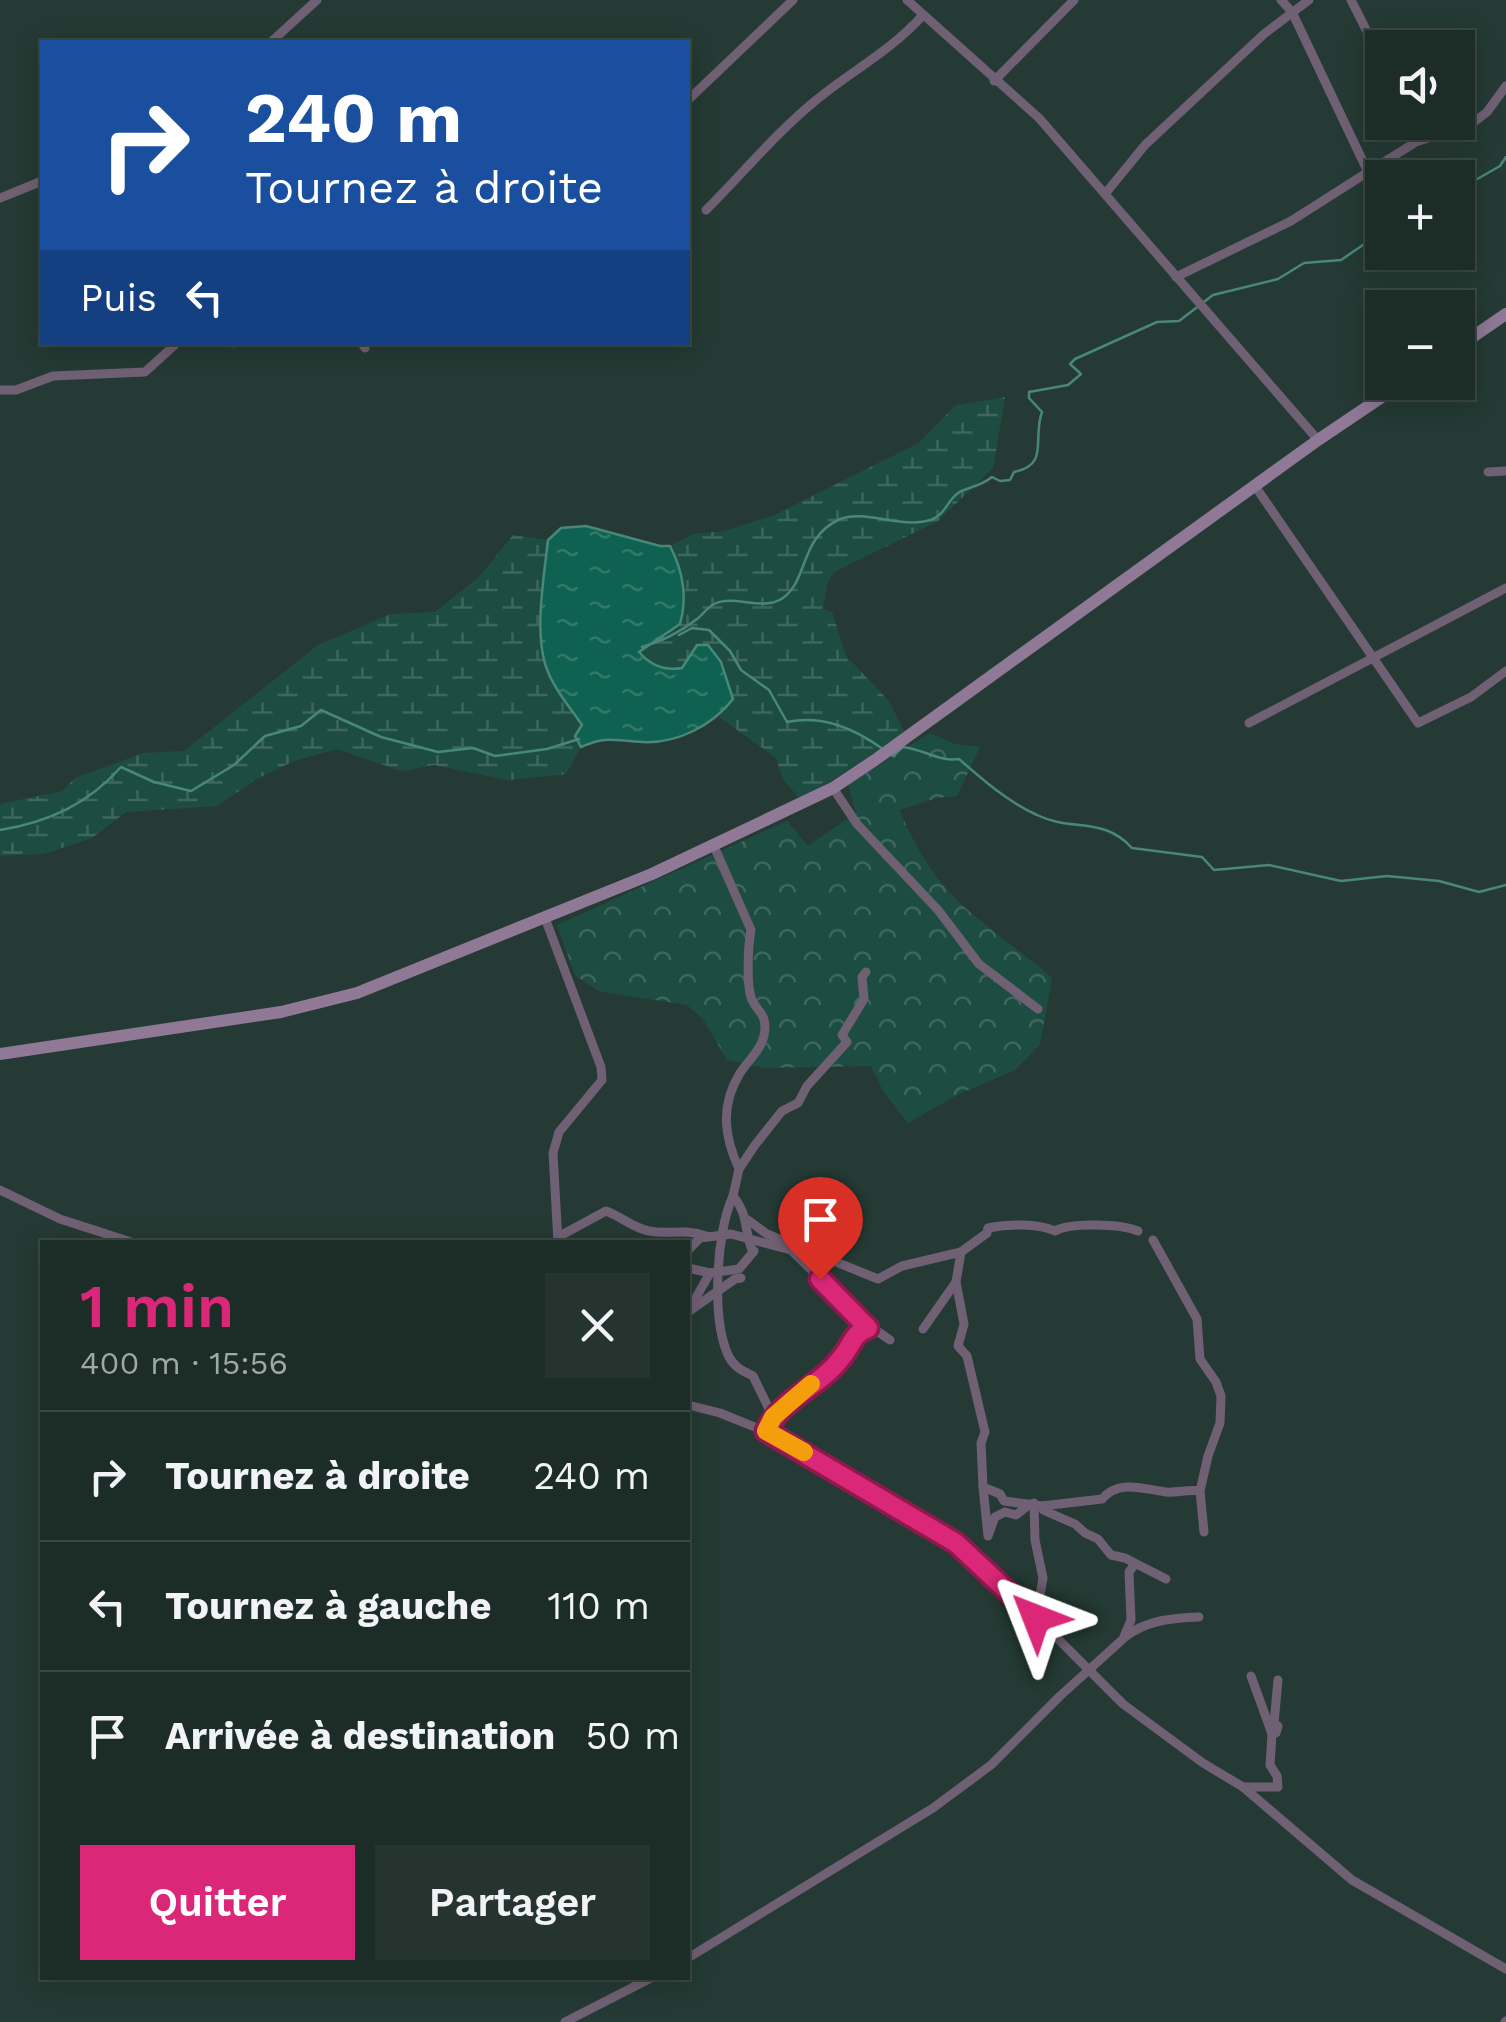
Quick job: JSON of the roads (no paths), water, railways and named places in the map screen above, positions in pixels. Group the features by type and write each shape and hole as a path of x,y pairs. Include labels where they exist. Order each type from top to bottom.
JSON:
{"main road":[{"path":"1475,335 1506,314"},
{"path":"0,1054 300,1007 357,993 545,918 833,788 1377,400"}],"street":[{"path":"273,40 317,0"},
{"path":"690,98 792,0"},
{"path":"906,0 1039,118 1318,440"},
{"path":"994,80 1074,0"},
{"path":"1280,0 1292,12 1365,166"},
{"path":"1105,194 1145,145 1309,0"},
{"path":"1351,0 1366,30"},
{"path":"706,210 793,119 901,39 922,15"},
{"path":"1475,121 1506,86"},
{"path":"1387,160 1422,140"},
{"path":"1176,277 1291,222 1365,174"},
{"path":"0,198 40,181"},
{"path":"0,390 16,390 53,376 145,372 175,345"},
{"path":"1488,472 1506,471"},
{"path":"1256,486 1418,723 1471,697 1506,670"},
{"path":"1249,723 1506,588"},
{"path":"833,788 857,824 938,910 978,964 1038,1008"},
{"path":"714,844 751,930 748,944 752,1000 766,1023 759,1049 740,1074 728,1110 725,1133 739,1169"},
{"path":"545,918 601,1067 602,1080 559,1132 553,1153 558,1240 606,1210 626,1218 633,1227 653,1232 693,1231 707,1237"},
{"path":"773,1417 754,1376 738,1369 728,1355 715,1272 722,1231 739,1169 782,1111 798,1103 807,1086 847,1042 842,1036 864,999 862,977 866,972"},
{"path":"0,1190 60,1219 125,1240"},
{"path":"733,1196 748,1220 767,1234 878,1279 902,1266 961,1252 987,1233 988,1228 1005,1224 1021,1228 1041,1224 1055,1230 1098,1225 1138,1231"},
{"path":"748,1220 747,1239 753,1252"},
{"path":"690,1248 700,1238 722,1231 791,1250 868,1328 890,1340"},
{"path":"1153,1240 1197,1319 1200,1359 1216,1382 1220,1396 1220,1423 1200,1490 1204,1532"},
{"path":"690,1268 715,1272 739,1269 764,1242"},
{"path":"961,1252 956,1282 964,1324 958,1346 967,1356 985,1432 981,1444 988,1536 995,1517 1004,1512 1016,1516 1024,1506 1102,1499 1109,1491 1120,1488 1200,1490"},
{"path":"690,1309 715,1272"},
{"path":"690,1309 741,1278"},
{"path":"923,1329 956,1282"},
{"path":"766,1431 773,1417 835,1364 857,1333 868,1328"},
{"path":"690,1406 766,1431 956,1543 1160,1733 1243,1788 1352,1880 1506,1969"},
{"path":"983,1487 1004,1500 1038,1505 1098,1539 1111,1554 1166,1579"},
{"path":"1036,1618 1043,1578 1035,1540 1038,1505"},
{"path":"1123,1639 1131,1620 1130,1572 1135,1564"},
{"path":"690,1957 932,1808 977,1776 1135,1630 1166,1618 1199,1617"},
{"path":"1243,1788 1278,1788 1270,1765 1272,1734 1251,1676"},
{"path":"1272,1734 1278,1726 1274,1723 1278,1680"},
{"path":"565,2022 648,1980"}],"water":[{"path":"586,526 670,546 683,584 680,624 639,652 658,666 676,669 682,668 697,645 708,645 721,662 733,699 693,731 656,742 605,740 581,747 575,736 582,725 555,686 544,658 541,607 548,540 561,528"}],"waterway":[{"path":"1475,180 1500,166 1506,157"},
{"path":"642,647 677,632 722,601 767,603 783,598 797,580 817,537 840,519 861,516 908,522 931,520 962,491 992,477 1010,480 1014,472 1032,463 1038,449 1042,412 1029,398 1029,392 1068,385 1081,374 1070,364 1075,359 1157,322 1179,321 1213,295 1278,279 1304,263 1341,260 1365,244"},
{"path":"679,635 692,628 709,630 730,651 741,670 769,690 787,722 813,720 837,725 883,749"},
{"path":"0,830 66,809 95,791 121,767 154,782 191,791 234,765 265,736 301,726 321,710 381,737 438,752 473,748 495,756 547,749 579,739"},
{"path":"889,754 893,756 903,747 959,759 1006,797 1037,815 1110,832 1132,848 1202,857 1214,870 1269,865 1341,881 1387,876 1439,881 1479,892 1506,885"}]}
